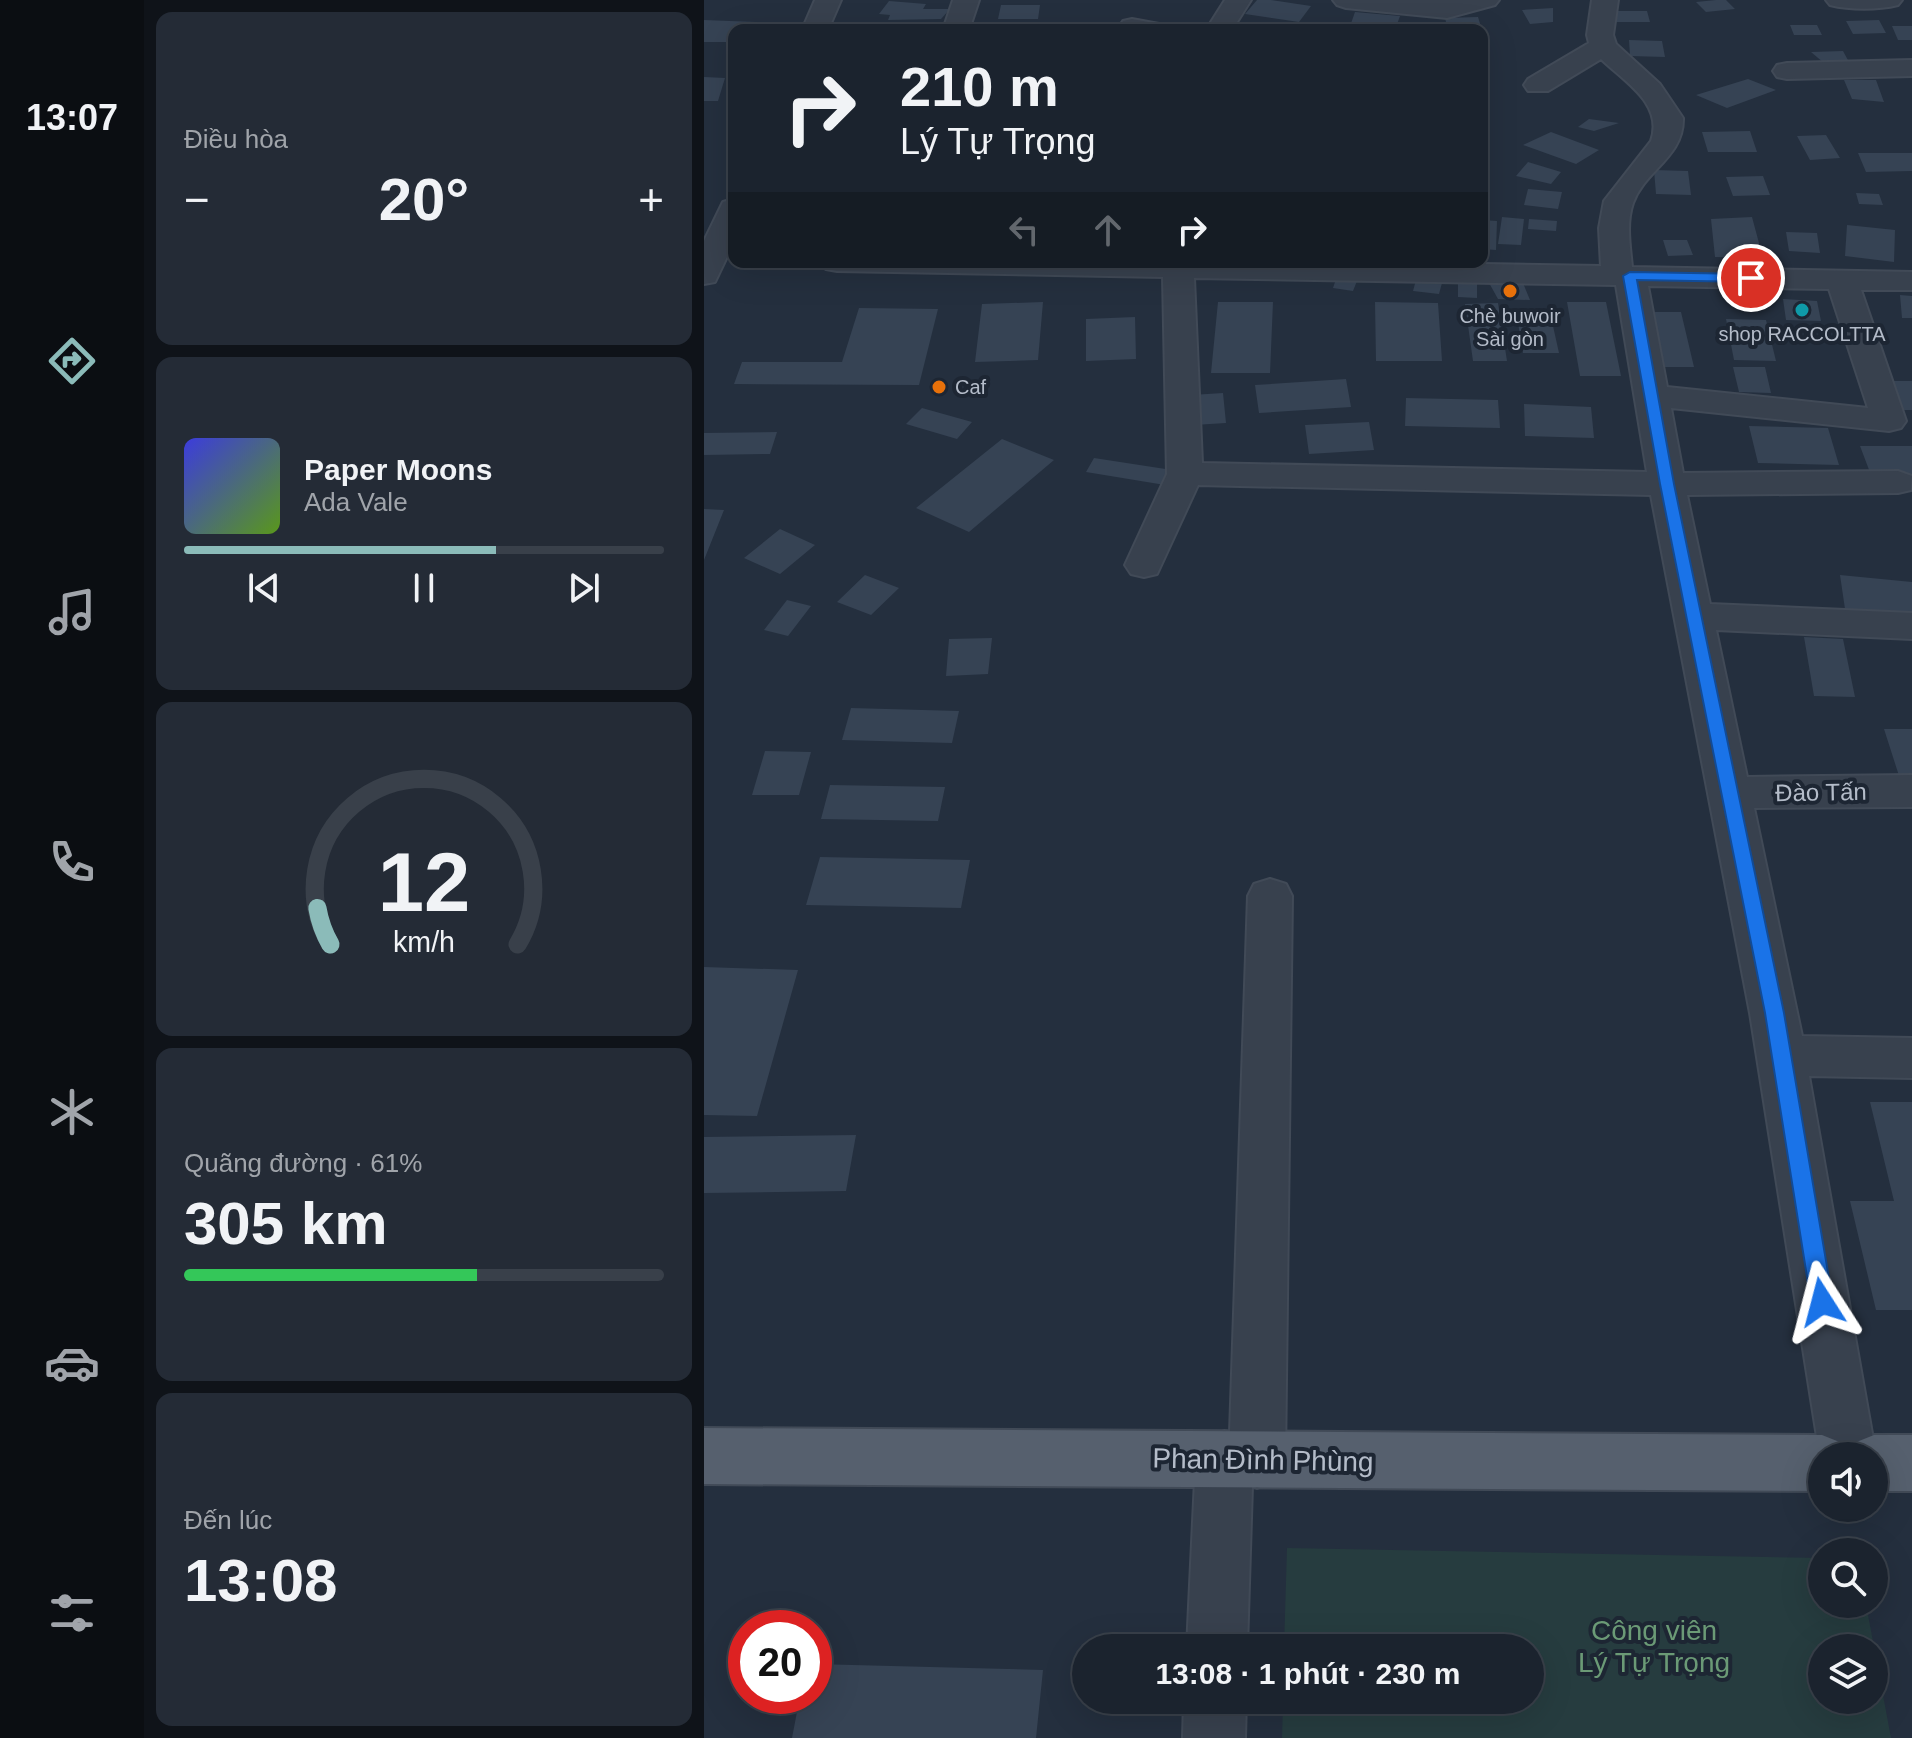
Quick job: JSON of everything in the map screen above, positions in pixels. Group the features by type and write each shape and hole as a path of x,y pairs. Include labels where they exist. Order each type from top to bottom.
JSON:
{"main road":[{"name":"Phan Đình Phùng","path":"704,1456 1808,1463"}],"street":[{"path":"818,24 828,0"},
{"path":"958,24 966,0"},
{"path":"1223,24 1238,0"},
{"path":"1346,0 1447,10 1486,0"},
{"path":"1605,0 1600,35 1603,46 1656,96 1669,117 1668,139 1619,199 1614,224 1782,1056 1846,1442"},
{"path":"1839,0 1889,0"},
{"path":"1909,0 1912,5"},
{"path":"1538,85 1603,46"},
{"path":"1787,71 1912,68"},
{"path":"714,257 728,223"},
{"path":"1162,268 1912,281"},
{"path":"1144,565 1185,474 1178,269"},
{"path":"1651,396 1780,407 1889,421 1842,280"},
{"path":"1185,474 1667,484 1898,482"},
{"path":"1693,616 1912,626"},
{"name":"Đào Tấn","path":"1730,793 1912,791"},
{"path":"1219,1634 1240,1460 1270,896"},
{"path":"1782,1056 1912,1058"},
{"path":"1214,1738 1215,1714"}],"green space":[{"name":"Công viên Lý Tự Trọng","path":"1287,1548 1808,1558 1808,1618 1869,1618 1872,1634 1808,1634 1808,1714 1887,1714 1891,1738 1282,1738 1283,1714 1544,1714 1544,1634 1284,1634"}],"building":[{"path":"1257,0 1311,6 1299,22 1245,14"},
{"path":"1726,0 1735,9 1706,12 1696,2"},
{"path":"889,1 926,4 923,9 950,9 941,19 888,20 890,15 879,14"},
{"path":"1001,5 1040,5 1038,19 998,19"},
{"path":"1553,8 1553,22 1530,24 1522,10"},
{"path":"1612,11 1647,11 1650,22 1614,22"},
{"path":"1355,12 1400,16 1397,24 1351,24"},
{"path":"1478,17 1480,24 1446,24 1445,18"},
{"path":"704,20 756,22 728,24 728,42 704,42"},
{"path":"1879,20 1886,33 1853,34 1846,21"},
{"path":"870,22 899,23 898,24"},
{"path":"1790,25 1817,25 1822,35 1794,35"},
{"path":"1892,26 1912,26 1912,40 1898,40"},
{"path":"1629,40 1662,41 1665,57 1630,56"},
{"path":"1843,51 1849,62 1824,63 1811,52"},
{"path":"704,77 725,78 718,101 704,101"},
{"path":"1748,79 1776,90 1727,108 1696,95"},
{"path":"1844,80 1876,80 1884,102 1852,99"},
{"path":"1589,119 1619,123 1594,131 1578,127"},
{"path":"1750,131 1757,152 1708,152 1702,132"},
{"path":"1551,132 1599,150 1576,164 1523,145"},
{"path":"1826,135 1840,158 1810,160 1797,136"},
{"path":"1858,153 1912,153 1912,171 1866,172"},
{"path":"1528,162 1561,172 1551,184 1516,176"},
{"path":"1654,170 1688,171 1691,195 1656,194"},
{"path":"1763,176 1770,195 1733,196 1726,177"},
{"path":"1528,189 1562,192 1558,209 1524,205"},
{"path":"1856,193 1879,194 1883,205 1859,204"},
{"path":"1502,217 1524,219 1521,245 1498,244"},
{"path":"1752,217 1763,258 1715,257 1711,219"},
{"path":"1529,219 1557,221 1556,231 1528,229"},
{"path":"1488,220 1497,221 1496,250 1488,249"},
{"path":"1847,225 1895,230 1894,262 1845,256"},
{"path":"1786,232 1817,233 1820,253 1789,251"},
{"path":"1663,240 1687,240 1693,255 1668,256"},
{"path":"1336,279 1357,281 1353,291 1333,288"},
{"path":"1416,280 1442,283 1439,294 1413,291"},
{"name":"Chè buwoir Sài gòn","path":"1488,281 1523,283 1530,300 1498,299"},
{"path":"1458,282 1477,283 1477,298 1458,297"},
{"path":"1900,295 1912,296 1912,318 1902,318"},
{"name":"shop RACCOLTTA","path":"1783,299 1817,301 1821,321 1786,320"},
{"path":"1043,302 1038,360 975,362 982,304"},
{"path":"1218,302 1273,302 1270,373 1211,373"},
{"path":"1375,302 1438,303 1442,361 1376,361"},
{"path":"1567,302 1606,302 1621,376 1580,376"},
{"path":"1498,303 1507,361 1473,361 1465,304"},
{"path":"859,308 938,309 919,385 734,384 742,362 842,362"},
{"path":"1646,312 1681,312 1694,367 1659,367"},
{"path":"1135,317 1136,359 1086,361 1086,319"},
{"path":"1517,317 1551,317 1559,353 1523,353"},
{"path":"1726,319 1766,320 1776,361 1734,360"},
{"path":"1733,367 1765,367 1771,393 1739,392"},
{"path":"1346,379 1351,407 1259,413 1255,385"},
{"path":"1882,381 1912,381 1912,410 1892,410"},
{"path":"1223,393 1226,423 1194,425 1192,395"},
{"path":"1406,398 1498,400 1500,428 1405,426"},
{"path":"1524,404 1591,407 1594,438 1525,436"},
{"path":"922,408 972,422 957,439 906,424"},
{"path":"1369,422 1374,450 1309,454 1305,425"},
{"path":"1749,426 1828,428 1839,465 1758,463"},
{"path":"777,432 770,454 704,455 704,433"},
{"path":"1002,439 1054,460 969,532 916,508"},
{"path":"1860,446 1912,446 1912,475 1871,475"},
{"path":"1094,458 1172,470 1165,485 1086,472"},
{"path":"704,509 724,510 704,560"},
{"path":"780,529 815,545 780,574 744,558"},
{"path":"865,575 899,588 871,615 837,602"},
{"path":"1840,575 1912,582 1912,614 1845,609"},
{"path":"787,600 811,606 788,636 764,630"},
{"path":"1804,637 1843,639 1855,697 1814,696"},
{"path":"992,638 988,674 946,676 949,639"},
{"path":"851,708 959,711 952,743 842,740"},
{"path":"1884,729 1912,729 1912,782 1901,782"},
{"path":"765,751 811,752 799,795 752,795"},
{"path":"830,785 945,787 938,821 821,819"},
{"path":"820,857 970,860 961,908 806,905"},
{"path":"704,967 798,970 757,1116 704,1115"},
{"path":"1870,1102 1912,1102 1912,1310 1876,1310 1850,1201 1894,1201"},
{"path":"856,1135 846,1191 704,1193 704,1137"},
{"path":"832,1664 1043,1670 1036,1738 792,1738 797,1714 832,1714"}],"place":[{"name":"Chè buwoir Sài gòn","path":"1510,291"},
{"name":"shop RACCOLTTA","path":"1802,310"},
{"name":"Caf","path":"939,387"}],"route":[{"path":"1751,278 1630,276 1667,484 1774,1013 1822,1302"}]}
